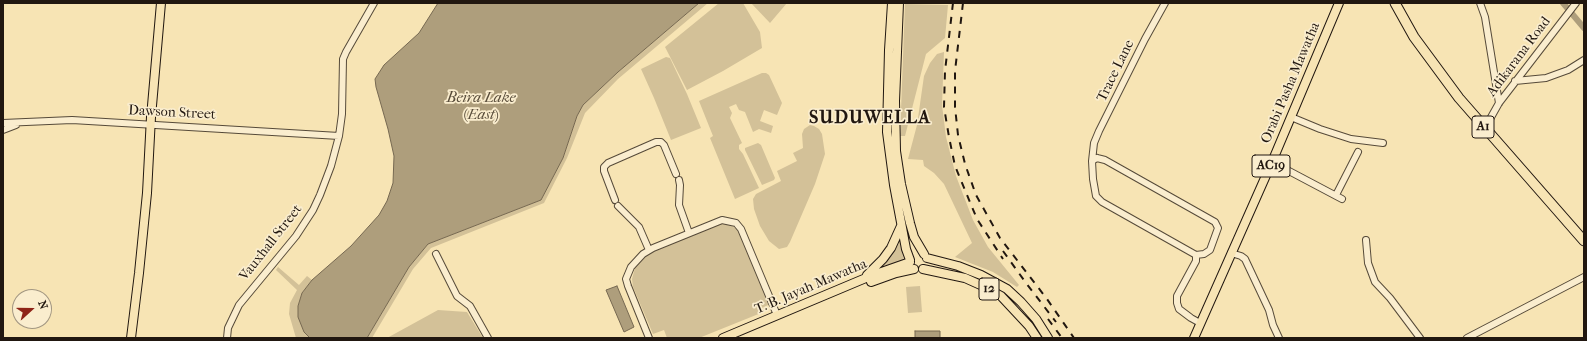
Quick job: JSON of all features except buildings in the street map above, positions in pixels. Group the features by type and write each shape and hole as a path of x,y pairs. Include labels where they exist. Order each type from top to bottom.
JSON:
{"highway":[{"name":"A1","path":"1396,3 1414,37 1459,98 1584,241"}],"main road":[{"path":"131,336 147,193 161,3"},
{"path":"892,3 891,101 901,184 914,237 925,256 927,265 914,265"},
{"path":"899,3 887,132 901,225 914,265"},
{"name":"Orabi Pasha Mawatha","path":"1199,325 1272,162 1339,3"},
{"path":"859,281 883,259 891,248 901,225"},
{"path":"914,265 911,256 917,253 981,275 1007,289 1036,319 1048,338"},
{"name":"T. B. Jayah Mawatha","path":"736,338 914,265"},
{"name":"T. B. Jayah Mawatha","path":"723,338 859,281 914,265 965,278 986,287 1001,296 1029,326 1037,338"},
{"path":"1013,310 1021,302"},
{"path":"1190,338 1199,325"},
{"path":"1194,338 1199,325"}],"street":[{"name":"Vauxhall Street","path":"227,338 228,328 239,305 296,236 312,210 331,166 339,136 342,114 343,59 374,3"},
{"name":"Trace Lane","path":"1165,3 1145,39 1099,131 1092,152 1094,189 1096,196 1102,202 1196,258"},
{"path":"1480,3 1485,17 1498,103"},
{"name":"Adikarana Road","path":"1485,128 1498,103 1574,5"},
{"path":"1515,81 1546,78 1568,70 1584,60"},
{"path":"1291,117 1351,140 1383,143"},
{"name":"Dawson Street","path":"3,123 72,120 339,136"},
{"path":"3,130 23,123"},
{"path":"649,250 639,227 617,203 604,171 606,165 656,142 661,142 664,145 678,177 680,185 678,205 689,233"},
{"path":"1272,162 1339,197 1358,152"},
{"path":"1092,161 1097,158 1105,160 1217,224 1218,231 1210,250 1196,258 1177,296 1179,309 1199,325"},
{"path":"649,338 626,279 631,267 649,250 722,220 736,223 742,229 777,315"},
{"path":"1366,240 1368,263 1375,282 1390,298 1420,338"},
{"path":"1231,253 1245,259 1269,310 1273,325 1279,338"},
{"path":"436,254 457,296 470,306 488,338"},
{"path":"1467,338 1584,277"}],"shaded area":[{"path":"699,3 708,3 618,79 585,113 567,158 544,203 431,248 413,269 372,338 367,338 409,267 428,244 541,200 563,158 577,116 583,105 618,72"},
{"path":"719,3 743,3 760,32 762,48 687,90 665,47"},
{"path":"751,3 787,3 770,23"},
{"path":"905,4 948,5 945,38 926,54 905,136 900,136"},
{"path":"944,52 942,105 946,137 956,176 973,220 988,247 1019,285 1017,287 993,272 955,257 972,243 944,184 934,173 924,166 923,160 908,159 917,125 924,76 930,63 937,54"},
{"path":"666,57 670,58 701,128 671,140 641,69"},
{"path":"762,73 769,75 782,103 777,115 764,110 760,121 773,126 771,133 759,129 753,132 745,112 739,110 736,104 729,107 732,113 730,118 742,143 739,145 739,149 743,154 759,188 735,199 710,138 713,136 699,101"},
{"path":"810,125 819,129 822,134 825,154 815,184 790,242 787,247 779,249 769,241 760,226 754,209 753,199 756,194 781,181 777,171 797,161 793,153 803,148 802,134 804,129"},
{"path":"758,143 761,145 775,178 774,180 762,185 745,150 745,148"},
{"path":"720,223 726,223 737,229 770,304 760,309 761,313 699,338 667,338 664,330 653,334 633,287 632,279 635,268 646,255 663,246"},
{"path":"899,237 904,261 880,269 890,255"},
{"path":"278,267 299,285 307,276 312,280 302,293 298,306 304,332 310,338 296,338 289,314 290,303 297,290 276,270"},
{"path":"920,286 922,312 908,313 906,287"},
{"path":"438,310 467,312 483,338 387,338"}],"water":[{"name":"Beira Lake (East)","path":"438,3 699,3 618,72 583,105 577,116 563,158 541,200 428,244 409,267 367,338 310,338 304,332 298,317 298,306 302,293 312,280 351,246 379,215 387,201 393,183 394,156 375,79 384,65 419,33"},
{"path":"617,286 634,327 624,332 606,290"},
{"path":"915,331 940,331 940,338 915,338"}],"waterway":[{"path":"1563,3 1584,28"}],"railway":[{"path":"953,3 945,71 944,107 949,137 955,166 977,219 1003,259"},
{"path":"963,3 955,71 955,107 958,135 965,164 976,195 1000,238 1047,299 1074,338"},
{"path":"1003,251 1056,322"},
{"path":"1048,319 1062,338"}],"district":[{"name":"SUDUWELLA","path":"870,119"}]}
